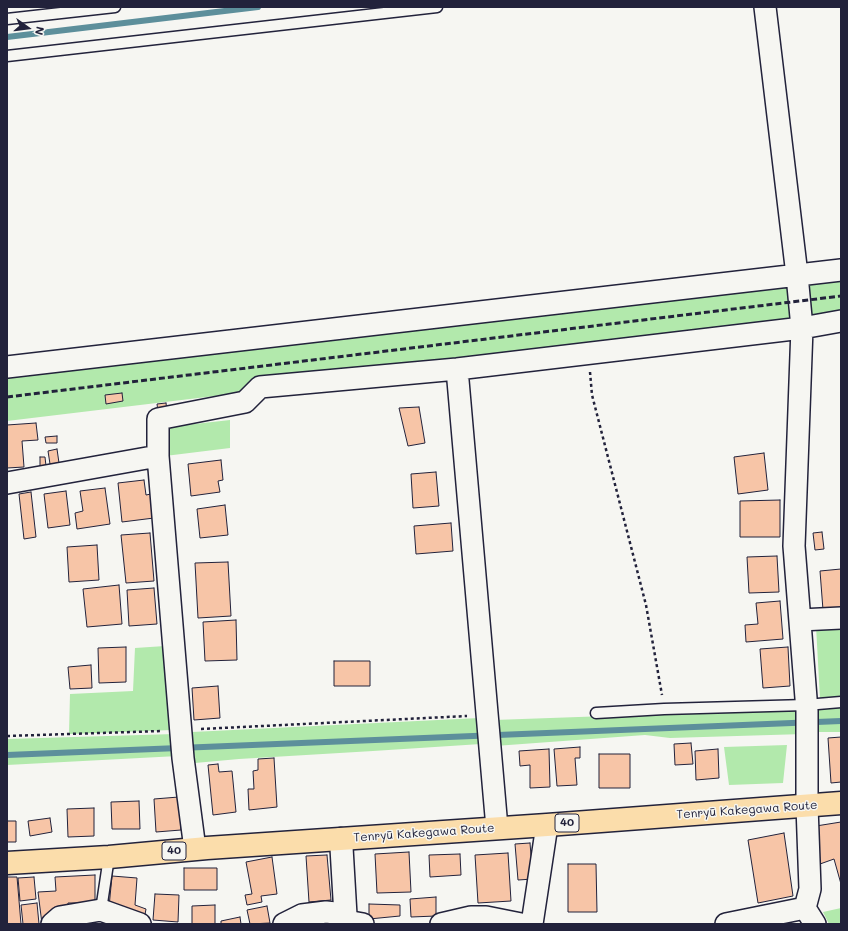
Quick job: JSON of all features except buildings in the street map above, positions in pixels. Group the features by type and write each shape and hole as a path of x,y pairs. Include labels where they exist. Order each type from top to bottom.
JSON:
{"main road":[{"name":"Tenryū Kakegawa Route","path":"7,863 841,803"}],"street":[{"path":"726,924 810,916 807,806 807,708 794,546 802,328 765,7"},
{"path":"7,367 841,270"},
{"path":"195,849 181,732 158,456 158,419 245,402 260,387 457,369 802,328 841,321"},
{"path":"457,369 497,828"},
{"path":"7,482 158,456"},
{"path":"800,620 841,618"},
{"path":"532,924 547,825"},
{"path":"284,924 302,915 326,912 350,921 341,839"},
{"path":"52,924 60,917 101,910 140,924"},
{"path":"441,924 471,917 486,917 521,924"}],"lane":[{"path":"7,19 115,7"},
{"path":"7,56 438,7"},
{"path":"596,713 664,709 807,708 841,702"},
{"path":"101,910 109,856"}],"path":[{"path":"588,354 592,395 646,605 664,709"},
{"path":"7,736 181,732 488,718"}],"green space":[{"path":"841,273 841,318 739,333 7,421 7,374"},
{"path":"230,420 230,448 165,456 168,427"},
{"path":"841,622 841,697 820,699 816,626"},
{"path":"165,646 172,730 69,734 70,694 133,691 135,648"},
{"path":"841,707 841,732 813,732 814,710"},
{"path":"804,709 804,734 670,738 645,735 495,746 494,720"},
{"path":"479,718 481,744 195,763 192,732"},
{"path":"175,734 178,756 7,765 7,739"},
{"path":"787,745 783,783 729,785 724,747"},
{"path":"841,908 841,924 829,924 823,912"}],"waterway":[{"path":"7,37 258,7"},
{"path":"7,755 841,721"}],"railway":[{"path":"7,397 841,296"}]}
